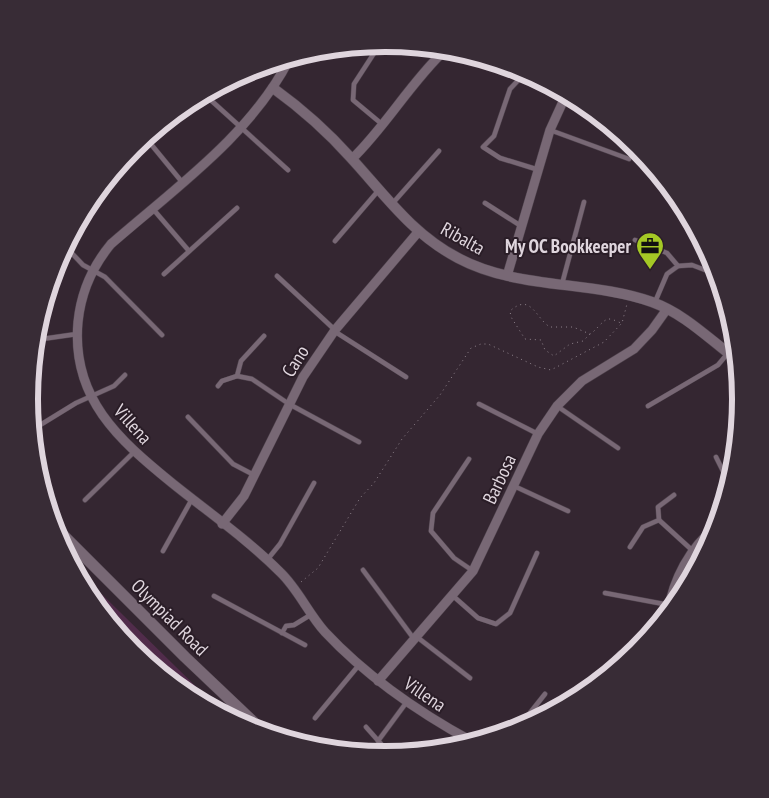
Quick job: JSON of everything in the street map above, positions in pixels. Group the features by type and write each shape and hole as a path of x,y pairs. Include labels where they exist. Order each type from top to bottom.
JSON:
{"main road":[{"name":"Olympiad Road","path":"67,539 185,658 250,719"}],"street":[{"path":"352,159 384,126 416,81 439,57"},
{"name":"Villena","path":"285,67 273,88 241,127 111,244 93,270 84,289 77,334 80,357 92,396 107,423 134,452 267,560 293,586 325,631 378,681 406,703 463,737"},
{"name":"Ribalta","path":"273,88 318,123 391,205 419,231 459,258 484,269 507,276 629,296 654,303 683,318 729,354"},
{"path":"507,276 550,130 563,101"},
{"name":"Cano","path":"222,524 244,496 303,378 335,330 419,231"},
{"name":"Barbosa","path":"378,681 473,570 538,434 557,406 582,381 634,349 652,330 667,309"},
{"path":"673,592 693,551 700,544"}],"lane":[{"path":"375,52 354,84 353,100 384,126"},
{"path":"519,79 510,89 494,136 484,147 500,158 539,170"},
{"path":"210,99 288,170"},
{"path":"550,130 629,159"},
{"path":"150,143 182,182"},
{"path":"391,205 439,152"},
{"path":"335,241 378,191"},
{"path":"562,286 584,202"},
{"path":"485,203 522,227"},
{"path":"152,208 189,251"},
{"path":"164,274 237,208"},
{"path":"635,240 667,253 678,266"},
{"path":"70,252 83,265 105,277 162,335"},
{"path":"654,303 667,274 678,266 692,265 705,270"},
{"path":"277,276 345,340 406,377"},
{"path":"43,340 77,334"},
{"path":"237,376 241,362 264,336"},
{"path":"648,406 729,358"},
{"path":"38,426 92,396 114,386 125,375"},
{"path":"218,386 222,381 237,376 252,379 289,404 359,442"},
{"path":"480,404 538,434"},
{"path":"557,406 618,448"},
{"path":"188,417 233,464 254,475"},
{"path":"85,500 134,452"},
{"path":"716,457 724,472"},
{"path":"469,459 433,513 431,532 451,554 473,570"},
{"path":"267,560 280,544 314,483"},
{"path":"514,486 568,511"},
{"path":"674,495 658,507 658,520 693,551"},
{"path":"163,551 192,499"},
{"path":"630,547 644,527 658,520"},
{"path":"452,595 478,618 496,624 510,613 536,554"},
{"path":"363,570 415,638 470,678"},
{"path":"605,593 662,607"},
{"path":"214,596 304,645"},
{"path":"282,633 286,626 294,625 312,614"},
{"path":"315,718 360,664"},
{"path":"529,714 545,694"},
{"path":"378,741 406,703"},
{"path":"366,727 383,746"}],"path":[{"path":"293,586 310,577 318,568 360,498 374,483 402,439 440,395 471,348 481,344 488,344 538,367 551,370 604,342 622,323 629,296"},
{"path":"590,334 566,326 550,327 535,310 527,305 515,307 510,311 511,317 524,338 541,340 545,350 554,356 570,344 583,341 610,318 622,323"}],"shaded area":[{"path":"91,583 207,698 173,674 139,644 109,610"}],"place":[{"name":"My OC Bookkeeper","path":"650,270"}]}
